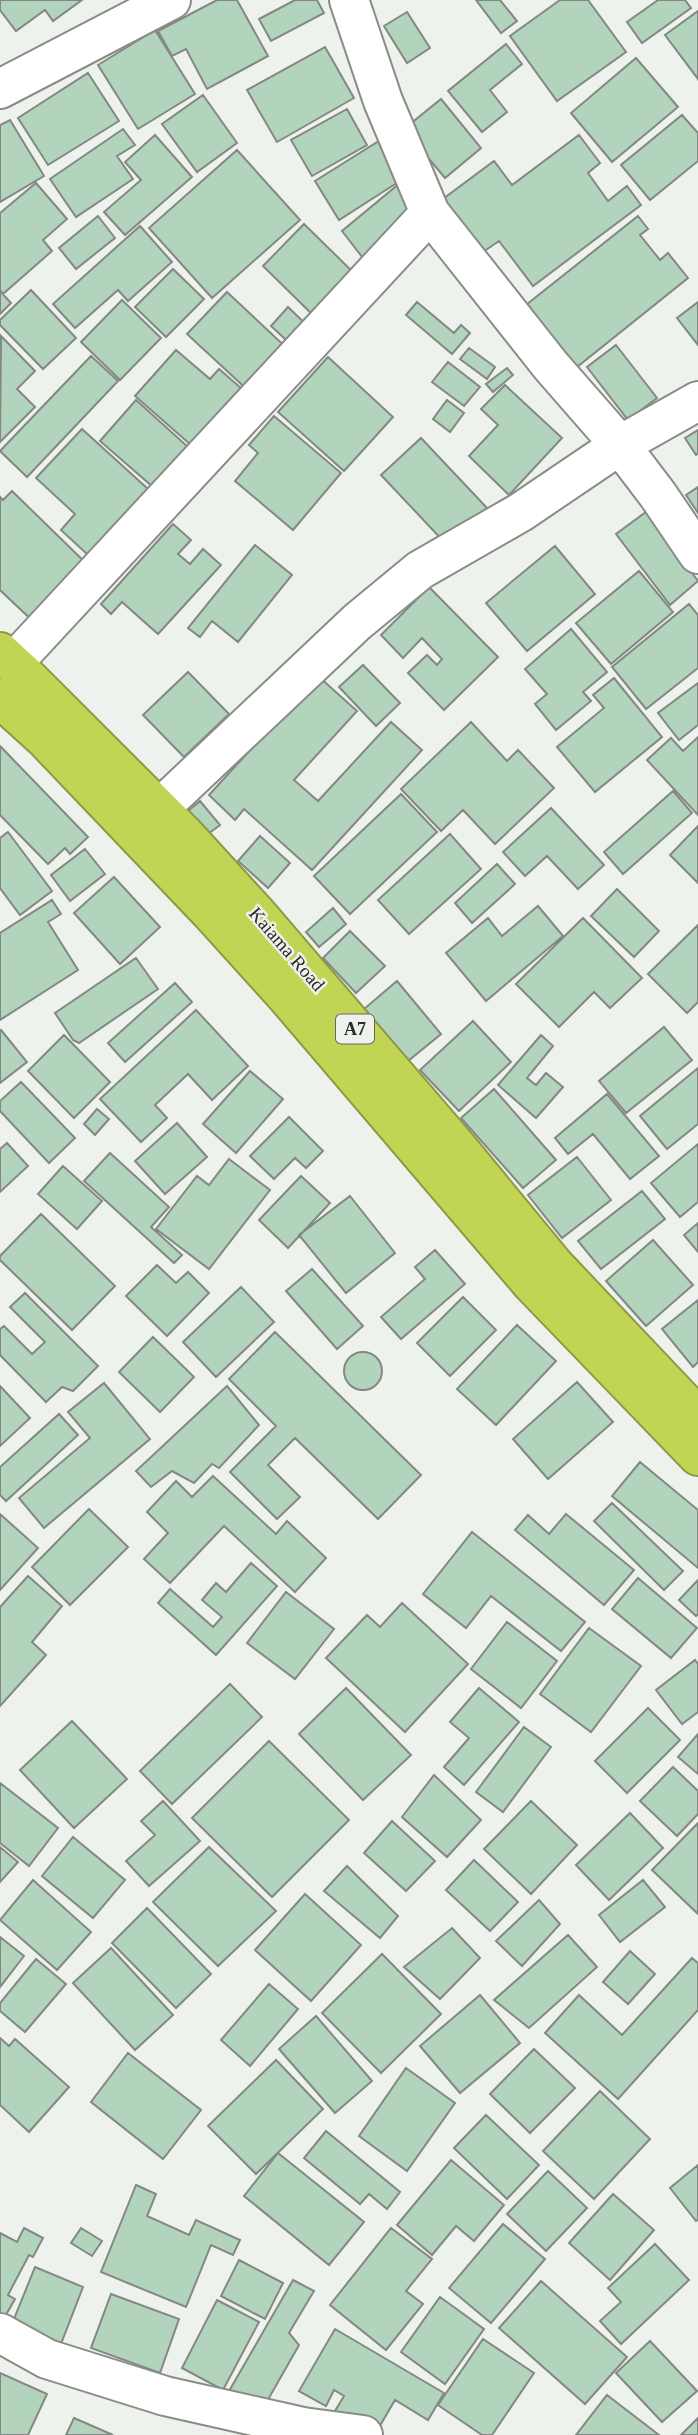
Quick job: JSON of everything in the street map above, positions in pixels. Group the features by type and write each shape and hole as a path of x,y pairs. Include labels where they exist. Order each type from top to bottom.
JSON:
{"highway":[{"name":"Kaiama Road","path":"4,671 159,809 257,914 555,1266 698,1417"},
{"name":"Kaiama Road","path":"4,671 62,757 211,913 287,998 532,1284 698,1456"}],"street":[{"path":"0,89 171,0"},
{"path":"349,0 383,101 430,213 551,366 620,445 698,554"},
{"path":"4,671 430,213"},
{"path":"159,809 357,622 420,570 521,512 620,445 698,401"},
{"path":"0,2333 47,2359 152,2392 301,2431 363,2435"}],"building":[{"path":"0,0 82,0 53,21 45,10 16,31 0,10"},
{"path":"217,0 237,0 268,56 207,89 186,49 172,56 158,31"},
{"path":"295,0 317,0 324,13 271,41 259,19"},
{"path":"476,0 500,0 517,21 501,33"},
{"path":"560,0 588,0 626,52 557,101 510,36"},
{"path":"658,0 685,0 691,8 642,43 627,22"},
{"path":"698,11 698,79 665,35"},
{"path":"407,12 430,48 407,63 384,26"},
{"path":"155,30 195,94 138,129 98,65"},
{"path":"506,44 522,64 490,90 507,112 482,132 448,91"},
{"path":"325,47 354,98 277,142 247,90"},
{"path":"636,58 678,107 612,162 571,113"},
{"path":"88,73 119,121 48,165 18,118"},
{"path":"203,95 237,143 197,172 162,124"},
{"path":"441,99 481,148 445,178 404,129"},
{"path":"347,109 367,145 312,176 291,140"},
{"path":"682,115 698,133 698,161 650,200 621,165"},
{"path":"10,120 44,176 0,202 0,125"},
{"path":"123,129 135,145 117,156 133,179 76,217 50,179"},
{"path":"155,135 192,177 125,235 104,212 141,180 125,162"},
{"path":"579,135 600,163 588,173 608,201 627,186 641,205 533,286 499,241 483,252 443,199 494,161 512,185"},
{"path":"379,141 403,179 339,220 315,181"},
{"path":"237,150 300,220 212,298 149,228"},
{"path":"36,183 67,219 43,240 52,251 3,294 0,290 0,213"},
{"path":"400,183 425,213 366,262 342,231"},
{"path":"98,216 115,238 76,269 59,248"},
{"path":"638,216 648,229 640,235 660,260 668,253 688,278 577,367 526,305"},
{"path":"304,224 359,278 318,320 263,266"},
{"path":"140,226 172,262 128,301 118,290 75,328 53,304"},
{"path":"173,269 204,299 166,337 135,307"},
{"path":"31,290 76,338 43,369 0,325 0,320"},
{"path":"0,291 11,303 0,314"},
{"path":"227,292 292,353 253,395 187,334"},
{"path":"122,300 161,338 120,380 81,342"},
{"path":"417,302 454,333 461,325 470,333 452,354 406,315"},
{"path":"698,302 698,345 677,318"},
{"path":"288,307 315,333 298,351 271,326"},
{"path":"1,336 35,371 17,389 35,407 0,442"},
{"path":"616,345 657,398 628,420 587,367"},
{"path":"469,348 495,367 487,379 460,359"},
{"path":"176,350 210,379 219,369 249,395 199,452 135,396"},
{"path":"91,356 118,381 27,477 0,451"},
{"path":"328,357 393,417 344,471 278,412"},
{"path":"448,362 480,387 464,406 432,382"},
{"path":"507,368 513,375 493,392 486,384"},
{"path":"505,385 562,438 509,495 469,456 498,425 481,409"},
{"path":"136,400 188,447 153,487 100,441"},
{"path":"447,400 464,413 450,432 433,419"},
{"path":"274,416 341,473 293,530 235,481 258,453 249,445"},
{"path":"82,429 159,499 88,555 61,530 75,514 36,478"},
{"path":"698,430 698,453 696,455 685,438"},
{"path":"421,438 487,508 447,545 381,475"},
{"path":"698,487 698,513 686,495"},
{"path":"12,491 93,570 38,626 0,590 0,497 3,500"},
{"path":"646,512 698,581 670,605 616,534"},
{"path":"173,524 191,540 178,554 190,564 203,549 221,565 158,634 122,602 111,614 101,604"},
{"path":"255,545 292,575 238,642 212,621 200,637 188,628"},
{"path":"555,546 595,594 527,651 486,603"},
{"path":"639,571 673,612 611,664 576,623"},
{"path":"429,587 498,657 444,710 408,673 427,655 437,665 442,659 422,638 403,658 381,635"},
{"path":"689,604 698,615 698,668 646,709 612,667"},
{"path":"571,629 607,672 583,692 591,701 556,730 535,704 547,694 525,669"},
{"path":"363,665 400,703 376,726 339,687"},
{"path":"188,672 229,714 184,757 143,715"},
{"path":"318,676 357,711 294,780 318,801 391,722 422,750 312,870 244,809 235,820 209,795"},
{"path":"614,678 662,737 595,792 557,747 604,708 593,695"},
{"path":"698,683 698,725 679,740 658,713"},
{"path":"471,722 507,761 518,750 554,788 495,844 463,810 441,831 401,789"},
{"path":"698,737 698,815 647,760 671,738 683,751"},
{"path":"0,746 88,837 70,854 65,848 48,864 0,815"},
{"path":"673,791 692,813 623,874 604,852"},
{"path":"401,794 437,832 350,914 314,876"},
{"path":"200,801 220,825 208,834 188,811"},
{"path":"551,808 604,865 578,889 547,856 525,876 503,852"},
{"path":"698,826 698,883 670,855"},
{"path":"8,832 52,891 20,915 0,888 0,838"},
{"path":"450,834 481,869 409,934 378,900"},
{"path":"260,836 290,863 268,888 238,861"},
{"path":"85,849 105,874 70,901 51,875"},
{"path":"497,864 515,884 472,923 455,903"},
{"path":"114,877 160,927 120,964 74,913"},
{"path":"617,889 659,931 634,957 591,916"},
{"path":"52,900 61,914 48,922 78,970 0,1020 0,933"},
{"path":"538,906 563,936 486,1001 446,953 488,918 502,936"},
{"path":"333,908 346,924 319,947 306,932"},
{"path":"583,918 642,978 610,1008 594,992 559,1027 516,984"},
{"path":"698,925 698,1002 687,1013 648,974"},
{"path":"350,931 385,966 356,993 323,958"},
{"path":"136,958 158,989 79,1043 73,1040 55,1013"},
{"path":"397,981 441,1034 408,1061 364,1009"},
{"path":"175,983 192,1002 125,1062 108,1043"},
{"path":"196,1010 248,1066 212,1100 188,1074 155,1105 167,1118 141,1142 100,1099"},
{"path":"473,1021 511,1062 459,1111 420,1070"},
{"path":"664,1027 692,1060 626,1113 599,1081"},
{"path":"0,1031 27,1062 0,1083"},
{"path":"64,1035 110,1082 74,1118 28,1071"},
{"path":"541,1035 553,1046 527,1078 536,1085 546,1073 563,1087 536,1118 498,1085"},
{"path":"698,1068 698,1124 667,1149 640,1116"},
{"path":"250,1071 283,1099 236,1153 203,1124"},
{"path":"21,1082 75,1138 49,1163 0,1111 0,1101"},
{"path":"494,1089 556,1160 523,1188 461,1118"},
{"path":"607,1094 659,1156 630,1179 593,1134 568,1154 555,1138"},
{"path":"97,1109 109,1119 95,1135 84,1124"},
{"path":"289,1117 323,1151 306,1168 295,1158 274,1179 250,1156"},
{"path":"177,1123 207,1157 165,1194 135,1161"},
{"path":"7,1143 28,1166 0,1192 0,1149"},
{"path":"698,1144 698,1202 680,1217 651,1183"},
{"path":"110,1153 169,1207 151,1227 182,1255 174,1263 84,1181"},
{"path":"577,1157 611,1200 562,1238 528,1195"},
{"path":"229,1159 270,1190 209,1269 156,1229 197,1176 209,1185"},
{"path":"63,1166 102,1201 77,1229 38,1194"},
{"path":"301,1176 330,1203 288,1248 259,1220"},
{"path":"642,1191 665,1219 601,1269 578,1241"},
{"path":"350,1196 395,1253 346,1293 299,1235"},
{"path":"41,1214 115,1286 72,1330 0,1260 0,1256"},
{"path":"698,1223 698,1252 684,1235"},
{"path":"653,1240 693,1285 646,1326 606,1281"},
{"path":"435,1250 465,1284 401,1339 381,1317 425,1279 415,1267"},
{"path":"157,1265 176,1283 188,1272 209,1293 167,1336 126,1296"},
{"path":"312,1269 363,1326 337,1349 286,1291"},
{"path":"241,1287 274,1322 216,1377 183,1342"},
{"path":"25,1293 98,1366 73,1391 62,1387 46,1402 0,1355 0,1329 4,1326 32,1354 45,1342 10,1307"},
{"path":"463,1297 496,1330 450,1376 417,1343"},
{"path":"698,1300 698,1362 693,1367 662,1329"},
{"path":"517,1325 556,1361 496,1425 457,1389"},
{"path":"275,1332 421,1475 378,1519 295,1438 268,1465 300,1497 277,1519 230,1472 276,1426 229,1379"},
{"path":"153,1337 194,1377 160,1412 119,1372"},
{"path":"363,1352 377,1357 382,1371 377,1385 363,1390 349,1385 344,1371 349,1357"},
{"path":"577,1382 613,1422 548,1479 513,1439"},
{"path":"104,1383 150,1439 44,1528 19,1498 90,1438 68,1412"},
{"path":"0,1386 30,1418 0,1446"},
{"path":"227,1386 259,1425 219,1468 212,1464 194,1483 172,1471 151,1487 136,1471"},
{"path":"59,1414 78,1435 6,1501 0,1495 0,1467"},
{"path":"640,1462 698,1510 698,1568 612,1496"},
{"path":"213,1476 276,1534 287,1521 326,1558 295,1592 224,1526 170,1583 144,1559 168,1533 147,1512 176,1481 192,1497"},
{"path":"612,1503 683,1571 664,1590 594,1521"},
{"path":"89,1509 128,1547 70,1605 32,1567"},
{"path":"0,1514 38,1548 0,1590"},
{"path":"566,1514 634,1570 604,1605 515,1530 528,1515 549,1534"},
{"path":"472,1532 585,1622 561,1651 491,1596 466,1628 423,1594"},
{"path":"251,1563 277,1586 216,1655 158,1603 170,1589 213,1627 222,1617 202,1600 216,1583 226,1592"},
{"path":"28,1576 62,1606 32,1642 46,1655 0,1706 0,1607"},
{"path":"638,1578 697,1628 671,1658 612,1609"},
{"path":"698,1580 698,1614 696,1616 679,1600"},
{"path":"286,1592 334,1629 295,1679 247,1643"},
{"path":"402,1603 468,1664 405,1732 326,1658 367,1615 380,1627"},
{"path":"507,1622 557,1661 521,1708 471,1669"},
{"path":"589,1628 641,1666 591,1732 540,1694"},
{"path":"695,1660 698,1664 698,1712 682,1724 656,1690"},
{"path":"230,1684 262,1717 172,1804 140,1771"},
{"path":"346,1688 411,1755 363,1800 299,1734"},
{"path":"479,1688 519,1722 464,1785 444,1767 469,1738 450,1722"},
{"path":"648,1708 680,1740 627,1793 595,1761"},
{"path":"72,1721 127,1779 74,1828 20,1770"},
{"path":"524,1727 551,1747 503,1812 476,1792"},
{"path":"698,1734 698,1774 678,1757"},
{"path":"269,1741 349,1820 272,1897 192,1818"},
{"path":"673,1767 698,1791 698,1814 677,1836 640,1801"},
{"path":"434,1775 481,1820 447,1857 402,1817"},
{"path":"0,1783 58,1828 29,1866 0,1843"},
{"path":"163,1801 200,1841 149,1886 126,1861 155,1835 141,1821"},
{"path":"531,1801 577,1845 531,1894 484,1849"},
{"path":"630,1813 663,1848 609,1900 576,1865"},
{"path":"392,1821 435,1861 406,1891 364,1853"},
{"path":"698,1823 698,1914 652,1870"},
{"path":"73,1837 125,1880 93,1918 42,1876"},
{"path":"0,1847 18,1862 0,1882"},
{"path":"209,1847 276,1911 218,1966 153,1902"},
{"path":"474,1860 518,1902 490,1931 446,1890"},
{"path":"347,1866 398,1916 380,1938 324,1891"},
{"path":"33,1880 91,1932 57,1970 0,1920"},
{"path":"643,1880 665,1907 620,1942 599,1915"},
{"path":"305,1894 361,1945 311,2001 255,1950"},
{"path":"539,1900 560,1924 522,1966 496,1941"},
{"path":"147,1908 211,1974 176,2008 112,1943"},
{"path":"452,1928 480,1958 440,1999 404,1967"},
{"path":"568,1935 597,1967 529,2028 494,2000"},
{"path":"0,1937 24,1956 0,1987"},
{"path":"111,1948 173,2015 135,2050 73,1983"},
{"path":"630,1951 655,1974 628,2004 603,1982"},
{"path":"382,1954 441,2014 381,2073 322,2013"},
{"path":"692,1958 698,1963 698,2010 618,2099 545,2033 579,1995 622,2035"},
{"path":"36,1959 66,1984 25,2032 0,2011 0,2003"},
{"path":"269,1984 298,2009 250,2066 221,2040"},
{"path":"480,1995 520,2043 460,2093 420,2046"},
{"path":"316,2016 372,2081 335,2113 279,2049"},
{"path":"0,2038 9,2046 15,2039 69,2087 29,2132 0,2105"},
{"path":"534,2049 575,2088 530,2133 490,2094"},
{"path":"128,2053 201,2110 163,2159 91,2102"},
{"path":"276,2060 323,2109 256,2174 208,2126"},
{"path":"406,2068 455,2103 407,2171 359,2136"},
{"path":"600,2091 650,2139 594,2199 543,2151"},
{"path":"486,2115 539,2165 507,2199 454,2148"},
{"path":"326,2131 400,2192 387,2209 369,2194 360,2204 304,2158"},
{"path":"278,2153 364,2222 329,2265 244,2196"},
{"path":"451,2160 504,2205 474,2241 456,2226 432,2255 397,2225"},
{"path":"698,2165 698,2220 696,2221 670,2188"},
{"path":"548,2171 587,2208 546,2251 507,2214"},
{"path":"136,2185 156,2194 147,2216 189,2235 196,2220 240,2240 233,2255 211,2245 186,2307 101,2272"},
{"path":"613,2194 654,2230 610,2280 569,2243"},
{"path":"503,2224 545,2259 491,2323 449,2288"},
{"path":"24,2228 43,2238 33,2257 29,2255 8,2295 15,2299 3,2320 0,2319 0,2233 17,2242"},
{"path":"81,2228 102,2241 92,2256 71,2243"},
{"path":"391,2228 432,2259 406,2291 423,2304 386,2350 330,2305"},
{"path":"655,2244 689,2280 621,2344 600,2321 621,2302 608,2288"},
{"path":"239,2260 283,2283 265,2319 221,2296"},
{"path":"35,2267 83,2287 59,2349 10,2329"},
{"path":"293,2280 314,2291 289,2333 299,2345 261,2412 228,2393"},
{"path":"541,2281 627,2357 585,2404 499,2328"},
{"path":"111,2294 179,2319 160,2373 91,2348"},
{"path":"440,2297 484,2329 445,2384 401,2352"},
{"path":"217,2300 259,2322 223,2390 182,2368"},
{"path":"335,2329 444,2393 428,2420 395,2400 378,2429 332,2416 344,2396 334,2390 326,2406 299,2391"},
{"path":"483,2339 534,2373 492,2435 482,2435 438,2405"},
{"path":"650,2341 697,2391 662,2422 616,2373"},
{"path":"0,2373 47,2394 28,2435 0,2435"},
{"path":"607,2395 659,2435 576,2435"},
{"path":"74,2418 113,2435 66,2435"},
{"path":"698,2418 698,2435 681,2435"}]}
